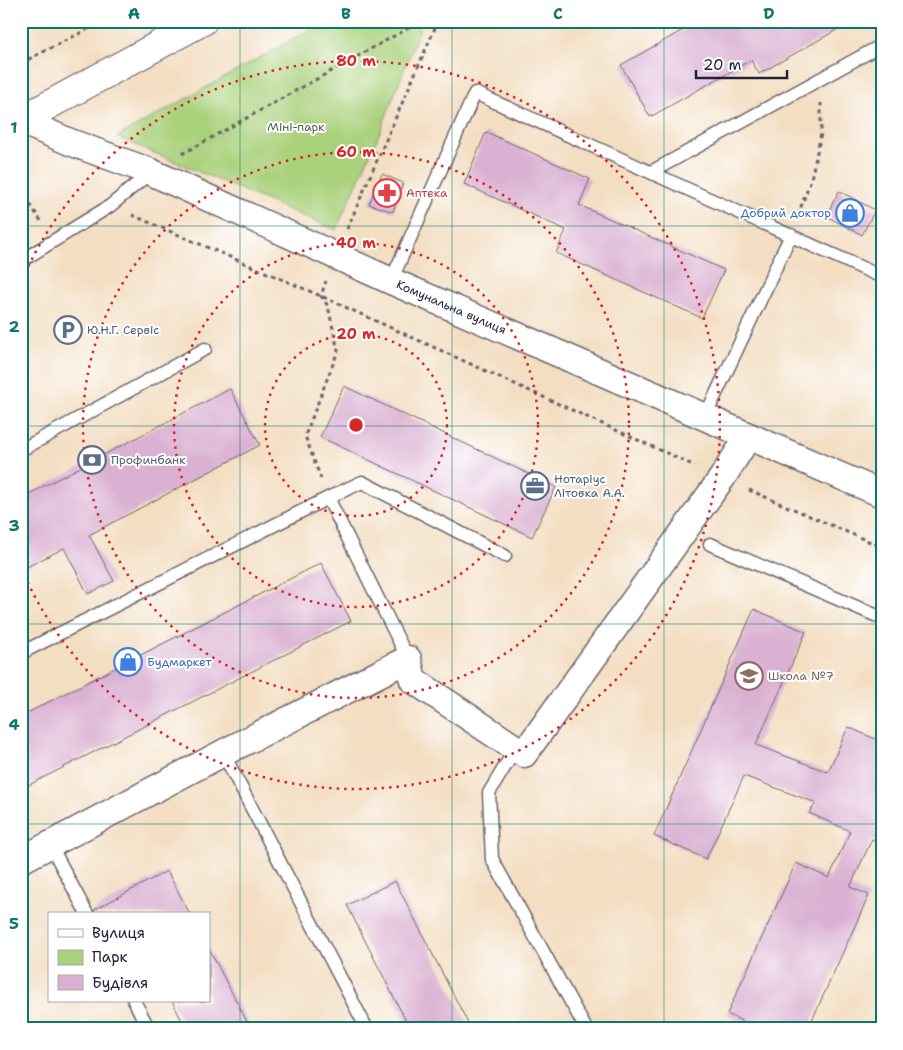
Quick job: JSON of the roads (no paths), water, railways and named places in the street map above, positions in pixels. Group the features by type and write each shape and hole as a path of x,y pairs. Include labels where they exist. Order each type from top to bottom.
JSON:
{"main road":[{"path":"21,120 203,21"}],"street":[{"name":"Комунальна вулиця","path":"21,120 70,142 151,172 391,281 882,494"},
{"path":"21,860 223,753 408,659 413,680 524,754 722,478 748,437"}],"lane":[{"path":"651,172 882,45"},
{"path":"391,281 475,93 882,277"},
{"path":"21,261 110,206 151,172"},
{"path":"705,417 791,235"},
{"path":"21,450 205,349"},
{"path":"21,653 362,482 505,556"},
{"path":"328,498 408,659"},
{"path":"710,544 882,618"},
{"path":"516,748 489,794 492,860 586,1029"},
{"path":"223,753 367,1029"},
{"path":"50,844 86,912"},
{"path":"135,1002 149,1029"}],"place":[{"name":"Аптека","path":"387,193"},
{"name":"Добрий доктор","path":"850,213"},
{"name":"Ю.Н.Г. Сервіс","path":"68,330"},
{"name":"Профинбанк","path":"92,460"},
{"name":"Нотаріус Літовка А.А.","path":"535,486"},
{"name":"Будмаркет","path":"128,662"},
{"name":"Школа №7","path":"749,676"}],"park label":[{"name":"Міні-парк","path":"296,127"}]}
